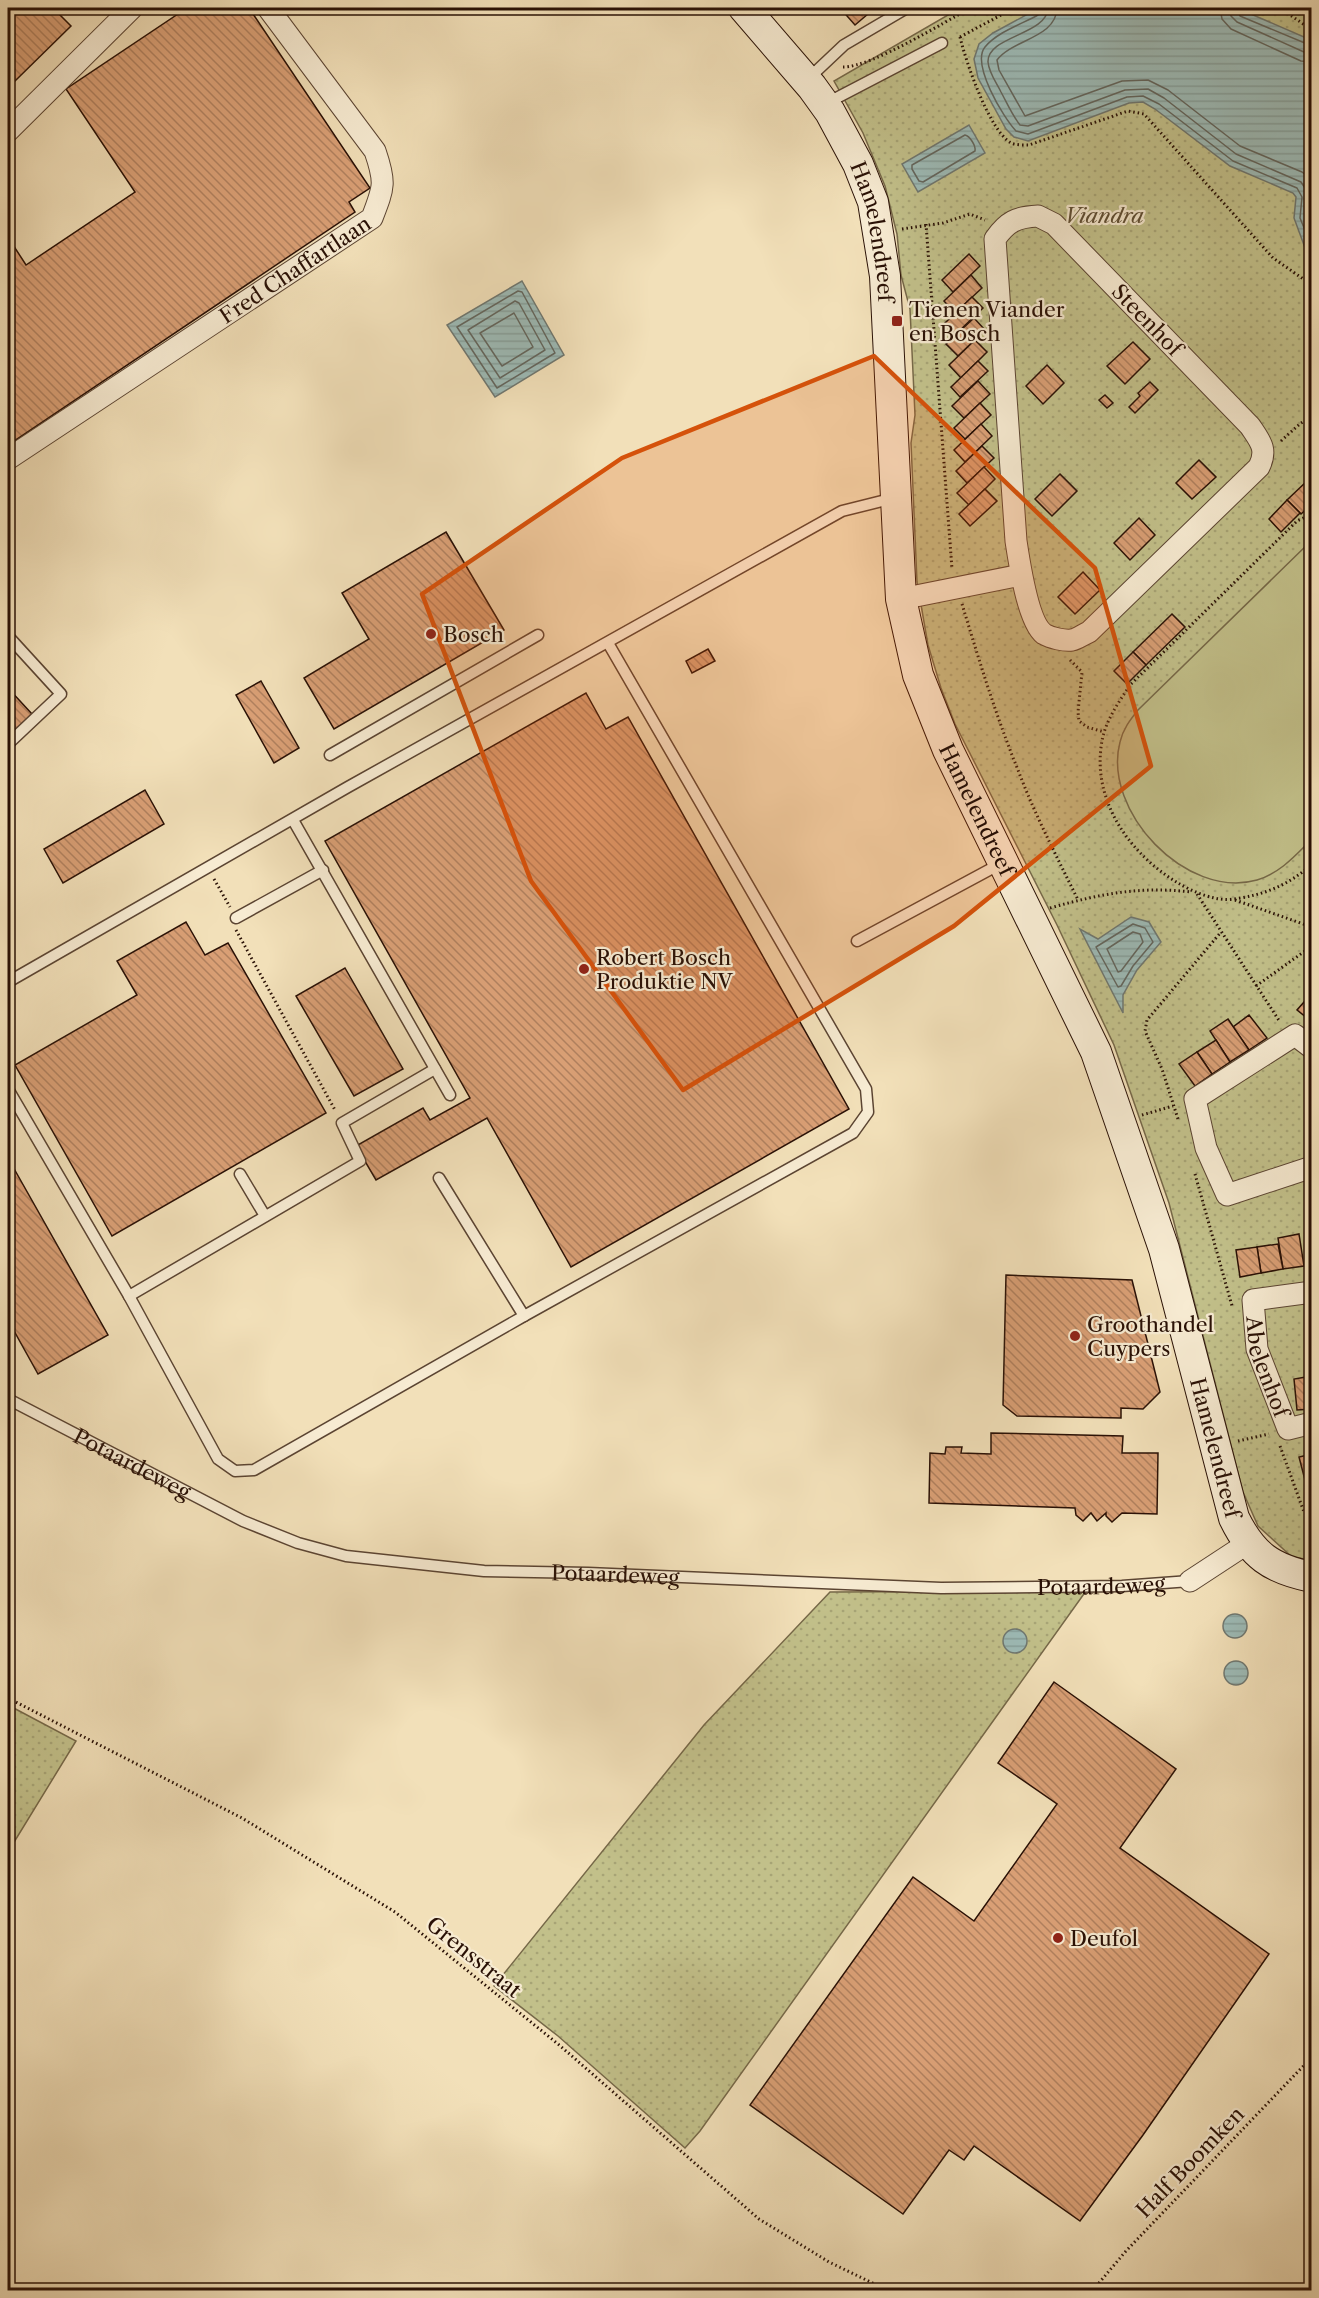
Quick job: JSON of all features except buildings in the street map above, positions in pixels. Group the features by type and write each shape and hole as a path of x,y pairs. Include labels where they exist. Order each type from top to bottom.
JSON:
{"street":[{"path":"8,131 132,8"},
{"name":"Fred Chaffartlaan","path":"8,459 372,218 382,194 383,175 375,151 268,8"},
{"name":"Hamelendreef","path":"744,8 825,104 858,164 873,202 885,276 901,599 918,675 934,717 1096,1052 1164,1249 1231,1508 1248,1543 1265,1560 1277,1567 1311,1577"},
{"name":"Steenhof","path":"1003,228 1020,217 1038,216 1054,224 1250,426 1262,445 1264,457"},
{"path":"1003,228 995,239 994,253 1016,541 1021,575 1036,623 1044,634 1057,639 1072,640 1089,632 1259,467 1264,457"},
{"path":"901,599 1021,575"},
{"path":"1311,1048 1294,1035 1195,1099 1206,1148 1227,1195 1311,1167"},
{"name":"Abelenhof","path":"1311,1292 1253,1300 1257,1349 1288,1429 1311,1423"},
{"name":"Potaardeweg","path":"1190,1581 1248,1543"}],"lane":[{"path":"806,80 844,45 907,8"},
{"path":"825,104 942,43"},
{"path":"8,982 207,866 293,820 842,511 895,498"},
{"path":"330,755 538,635"},
{"path":"8,636 61,694 8,744"},
{"path":"8,1089 129,1296 218,1459 235,1471 254,1470 524,1316 853,1133 868,1112 866,1089 608,643"},
{"path":"293,820 450,1095"},
{"path":"857,941 1004,862"},
{"path":"236,918 322,870"},
{"path":"129,1296 360,1161 342,1123 435,1069"},
{"path":"240,1174 266,1216"},
{"path":"440,1178 524,1316"},
{"name":"Potaardeweg","path":"8,1399 243,1521 297,1543 346,1556 484,1571 588,1573 941,1588 1122,1586 1190,1581"}],"path":[{"path":"834,67 853,67 887,52 970,8"},
{"path":"942,43 960,37 1014,8"},
{"path":"1281,8 1311,30"},
{"path":"960,37 975,86 1000,133 1012,144 1029,145 1128,111 1144,114 1273,258 1311,285"},
{"path":"899,230 943,223 970,214 1003,228"},
{"path":"1306,281 1311,296"},
{"path":"1264,457 1311,416"},
{"path":"1294,1035 1281,1024 1196,892 1162,873 1141,856 1124,835 1111,812 1103,787 1100,762 1104,732 1116,705 1131,684 1297,521 1311,514"},
{"path":"1072,640 1070,659 1082,672 1079,721 1087,727 1104,732"},
{"path":"1234,900 1279,888 1297,877 1311,864"},
{"path":"207,866 236,918 236,933 342,1123"},
{"path":"1044,909 1115,892 1161,888 1234,900 1311,927"},
{"path":"1180,1126 1162,1069 1145,1031 1148,1020 1221,932"},
{"path":"1256,986 1311,946"},
{"path":"1146,1114 1168,1107"},
{"path":"1193,1168 1234,1312"},
{"path":"1243,1440 1265,1435"},
{"path":"1278,1443 1304,1512 1311,1514"},
{"name":"Grensstraat","path":"8,1698 242,1818 395,1912 558,2044 759,2219 829,2262 887,2290"},
{"name":"Half Boomken","path":"1093,2290 1126,2251 1311,2058"}],"highlighted area":[{"path":"874,356 1095,568 1151,766 954,926 683,1090 531,881 422,594 622,458"}],"green space":[{"name":"Viandra","path":"960,8 1311,8 1311,1560 1292,1557 1258,1526 1243,1492 1169,1203 1114,1045 1057,925 955,724 928,645 917,582 911,443 915,415 910,309 901,275 897,234 885,186 863,133 834,81"},
{"path":"1311,541 1311,840 1280,868 1257,880 1230,883 1203,877 1178,863 1155,844 1137,821 1124,795 1118,769 1121,737 1138,710"},
{"path":"1086,1591 700,2131 685,2148 558,2036 494,1986 704,1725 830,1592"},
{"path":"8,1705 76,1741 8,1852"}],"water":[{"path":"1039,8 1237,8 1311,40 1311,264 1294,218 1296,197 1293,193 1230,166 1143,102 1129,103 1028,141 1014,137 1006,129 978,78 974,59 979,44 993,33"},
{"path":"969,125 985,153 918,192 902,164"},
{"path":"522,281 564,355 495,397 447,325"},
{"path":"1131,917 1149,922 1161,942 1137,970 1123,995 1123,1013 1080,929 1098,939"},
{"path":"1235,1614 1243,1618 1247,1626 1243,1634 1235,1638 1227,1634 1223,1626 1227,1618"},
{"path":"1015,1629 1023,1633 1027,1641 1023,1649 1015,1653 1007,1649 1003,1641 1007,1633"},
{"path":"1236,1661 1244,1665 1248,1673 1244,1681 1236,1685 1228,1681 1224,1673 1228,1665"}],"place":[{"name":"Tienen Viander en Bosch","path":"897,321"},
{"name":"Bosch","path":"431,634"},
{"name":"Robert Bosch Produktie NV","path":"584,969"},
{"name":"Groothandel Cuypers","path":"1075,1336"},
{"name":"Deufol","path":"1058,1938"}]}
